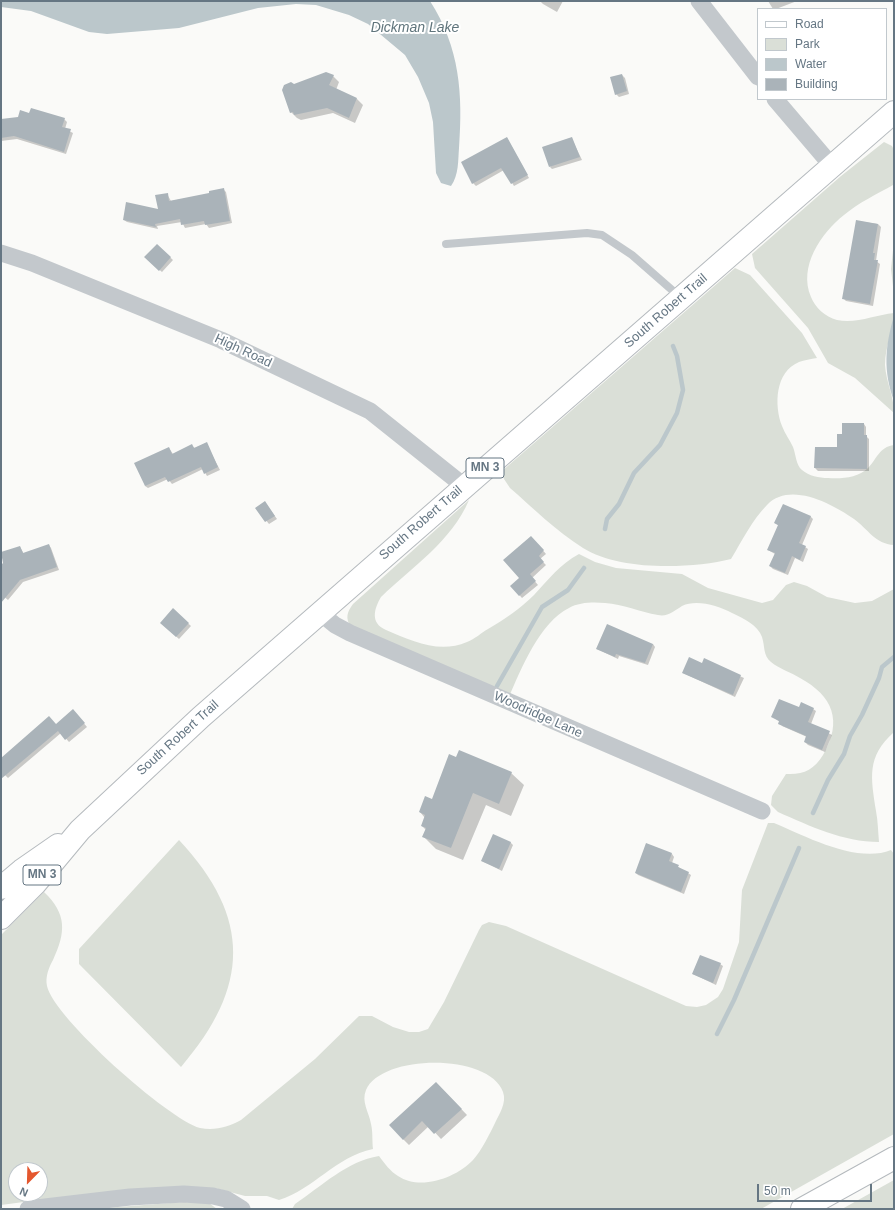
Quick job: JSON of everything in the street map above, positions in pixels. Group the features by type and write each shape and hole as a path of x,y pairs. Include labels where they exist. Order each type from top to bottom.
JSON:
{"main road":[{"name":"South Robert Trail","path":"1,918 35,884 80,830 200,717 894,112"},
{"name":"South Robert Trail","path":"1,888 22,870 80,830"},
{"path":"802,1209 894,1158"}],"street":[{"path":"699,1 757,76"},
{"path":"776,100 832,166"},
{"name":"High Road","path":"1,253 32,263 221,340 370,410 464,486"},
{"name":"Woodridge Lane","path":"319,612 335,625 350,633 762,811"},
{"path":"28,1209 130,1197 184,1194 213,1196 226,1199 242,1209"}],"lane":[{"path":"446,244 587,233 602,235 632,255 681,298"}],"green space":[{"path":"884,142 892,146 894,150 893,185 855,207 835,222 820,241 814,252 807,274 811,297 818,308 828,317 837,320 851,321 894,313 893,325 886,351 885,365 893,401 894,413 855,378 828,363 808,328 755,268 752,254 841,176"},
{"path":"894,241 894,295 891,269"},
{"path":"735,268 750,275 802,333 817,358 801,361 791,367 785,373 778,390 779,418 793,447 797,463 800,468 808,474 818,477 844,478 854,476 868,468 885,448 894,445 894,545 887,544 877,539 854,519 834,507 811,497 787,495 776,498 767,505 757,517 731,559 696,565 676,566 656,566 616,561 583,548 563,534 510,488 504,479 502,471"},
{"path":"469,500 452,529 442,541 381,597 375,611 375,615 377,624 381,627 426,645 446,647 467,642 518,609 534,595 560,567 579,554 595,562 616,568 682,574 708,588 762,603 773,600 786,585 794,582 807,586 827,597 855,603 872,601 894,589 894,732 879,750 875,759 872,778 879,842 853,839 827,832 778,812 771,805 772,796 786,774 798,774 808,770 820,760 829,743 832,731 833,720 831,710 827,701 811,685 768,660 765,654 762,637 754,625 726,610 707,604 694,603 682,606 671,613 662,615 651,614 625,606 612,604 591,603 573,606 559,615 540,635 519,673 509,697 351,627 348,621 348,615 353,604"},
{"path":"768,823 774,823 831,847 847,851 863,854 891,850 894,854 894,1134 761,1209 292,1209 295,1204 335,1175 356,1163 367,1159 379,1156 395,1174 407,1180 417,1182 427,1182 448,1177 473,1160 485,1142 500,1112 504,1100 503,1092 494,1079 478,1070 458,1065 435,1063 413,1065 392,1070 376,1078 366,1090 364,1099 372,1127 373,1149 359,1153 347,1159 303,1189 279,1200 267,1196 245,1196 215,1188 48,1199 48,1162 8,1162 8,1202 24,1202 1,1205 1,935 44,892 57,908 62,924 60,941 47,976 47,986 54,1001 90,1043 139,1088 185,1121 200,1128 211,1129 231,1125 241,1120 315,1059 359,1016 372,1016 393,1027 409,1032 419,1032 428,1029 444,1002 479,930 482,925 489,922 506,926 686,1006 697,1007 706,1005 718,997 723,989 739,942 742,890"},
{"path":"179,840 203,869 220,897 230,925 233,953 230,981 220,1009 204,1037 181,1067 79,964 79,949"},
{"path":"894,1180 894,1209 842,1209"},
{"path":"184,1202 209,1203 217,1209 91,1209"}],"water":[{"name":"Dickman Lake","path":"1,1 430,1 448,36 457,72 460,128 457,172 454,182 451,186 441,183 436,173 433,122 429,103 418,77 405,55 368,24 349,15 316,5 296,4 258,8 179,28 107,34 89,32 31,11 1,7"},
{"path":"894,316 894,401 890,390 886,358"}],"building":[{"path":"326,72 334,75 329,85 357,98 349,118 327,108 294,115 293,112 290,113 282,90 284,85 291,82 294,84"},
{"path":"622,74 627,91 615,95 610,77"},
{"path":"31,108 65,118 62,127 71,129 64,152 14,136 1,138 1,119 18,117 20,110 29,113"},
{"path":"507,137 528,175 511,184 501,168 472,184 461,162"},
{"path":"572,137 580,157 549,167 542,147"},
{"path":"224,188 230,221 205,225 204,221 181,225 180,219 155,224 156,227 123,220 126,202 158,209 155,195 168,193 169,201 209,193 209,191"},
{"path":"856,220 878,224 873,253 875,253 874,260 878,260 870,304 842,299"},
{"path":"157,244 171,257 159,271 144,257"},
{"path":"842,423 864,423 864,435 867,435 867,469 814,468 815,447 837,447 837,434 842,434"},
{"path":"207,442 218,467 204,474 201,467 168,482 165,477 145,486 134,463 169,447 172,454 192,444 194,448"},
{"path":"265,501 275,516 265,522 255,508"},
{"path":"783,504 811,516 799,543 806,546 800,560 792,556 785,573 769,566 775,553 767,550 778,525 774,523"},
{"path":"531,536 544,550 539,556 544,562 530,574 536,581 519,596 510,586 519,578 503,560"},
{"path":"49,544 57,567 20,580 1,603 1,565 3,563 1,552 20,546 23,553"},
{"path":"173,608 189,623 176,637 160,623"},
{"path":"607,624 653,644 645,663 616,654 615,657 596,649"},
{"path":"689,657 702,663 704,658 741,675 733,695 682,673"},
{"path":"779,699 799,707 801,702 814,708 808,722 830,731 822,750 804,742 806,736 778,724 779,721 771,717"},
{"path":"73,709 85,723 65,740 58,731 1,779 1,758 49,716 56,724"},
{"path":"459,750 512,772 499,804 473,793 451,848 422,837 426,828 421,826 425,815 419,812 425,796 432,799 449,754 456,757"},
{"path":"493,834 511,842 499,869 481,861"},
{"path":"646,843 672,853 669,861 679,865 678,867 689,872 681,892 635,873"},
{"path":"700,955 721,963 713,983 692,974"},
{"path":"436,1082 462,1109 434,1134 422,1121 403,1140 389,1125"}],"waterway":[{"path":"605,529 607,519 619,504 634,473 660,445 677,413 683,390 677,356 673,346"},
{"path":"497,686 542,607 568,590 584,568"},
{"path":"813,813 828,780 844,754 850,736 862,715 879,678 882,667 894,657"},
{"path":"717,1034 734,1000 799,848"}]}
